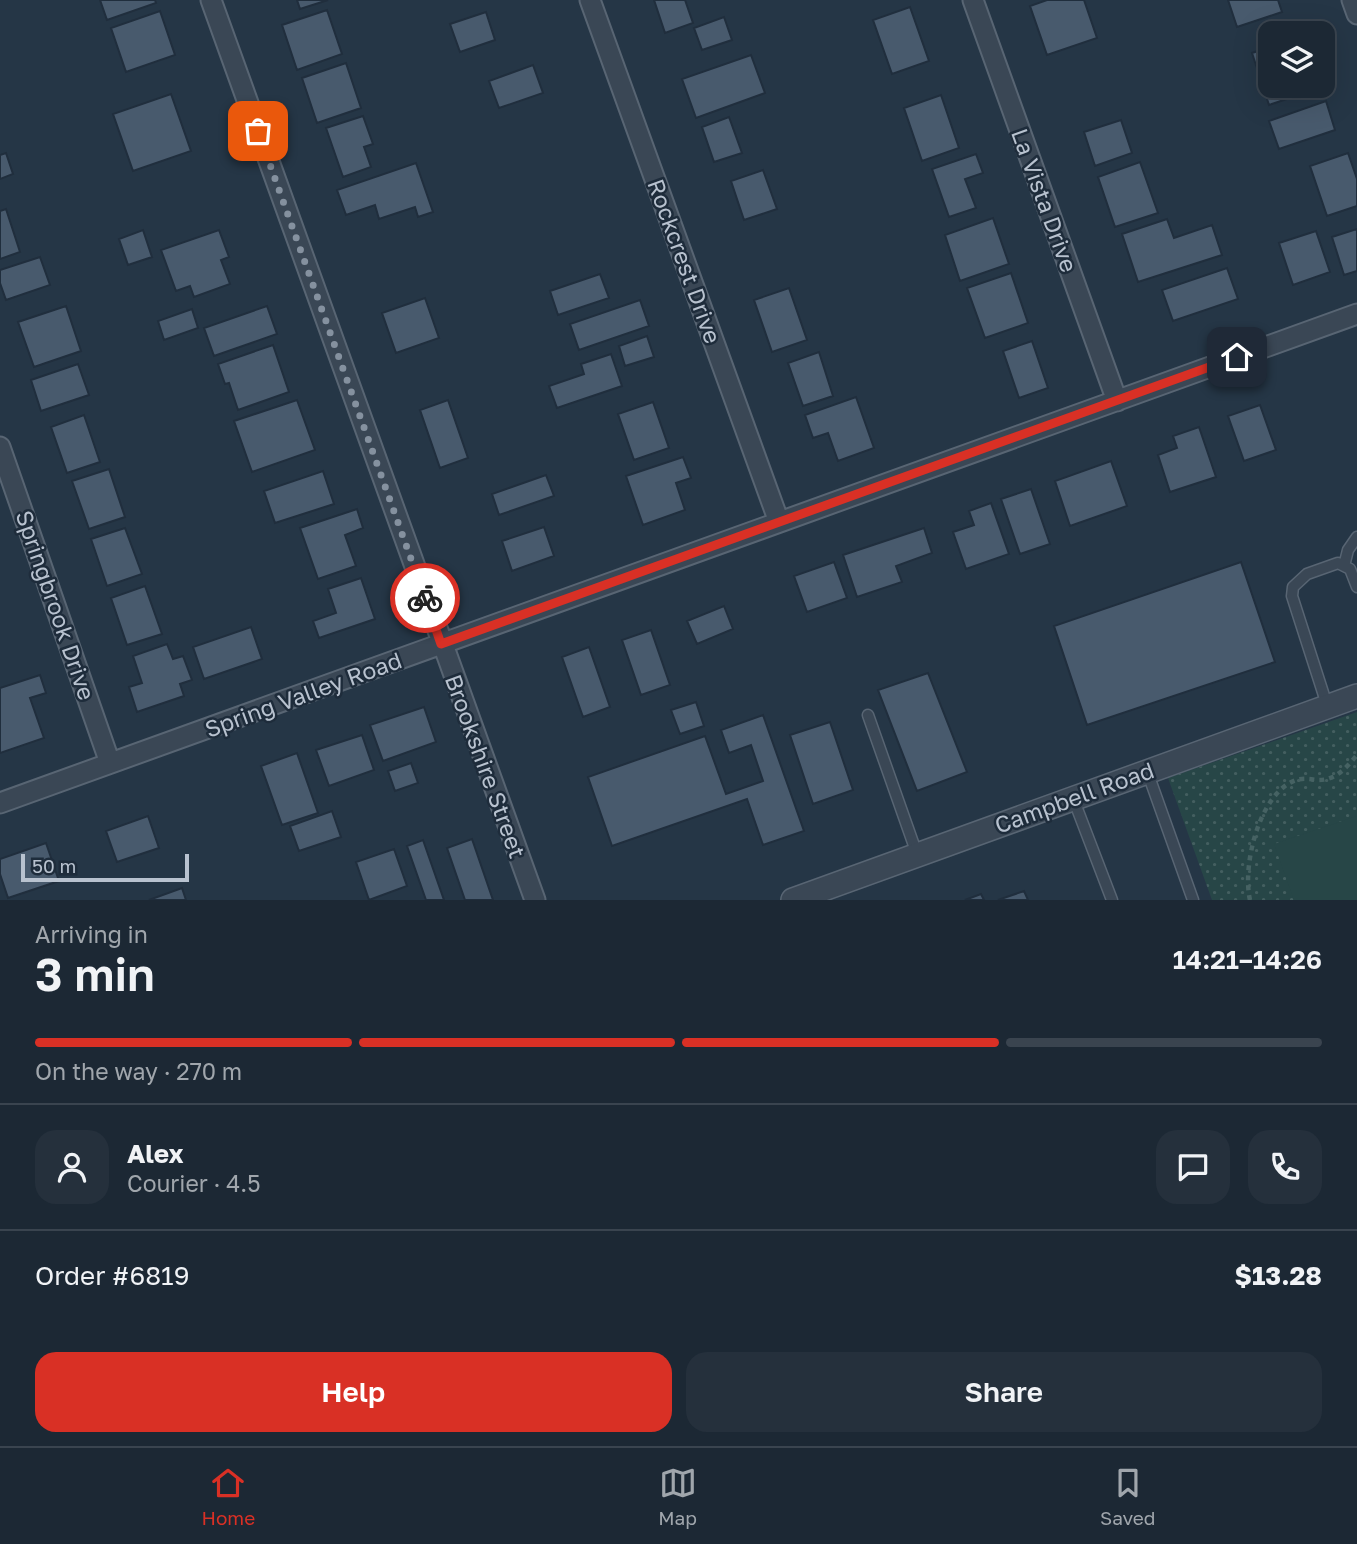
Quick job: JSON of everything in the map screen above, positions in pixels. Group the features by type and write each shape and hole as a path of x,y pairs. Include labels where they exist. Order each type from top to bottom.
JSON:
{"street":[{"name":"Brookshire Street","path":"211,0 535,900"},
{"name":"Rockcrest Drive","path":"590,0 779,522"},
{"name":"La Vista Drive","path":"973,0 1117,401"},
{"path":"1352,0 1357,14"},
{"name":"Spring Valley Road","path":"0,803 1357,314"},
{"name":"Springbrook Drive","path":"0,447 110,763"},
{"name":"Campbell Road","path":"793,900 1357,696"}],"lane":[{"path":"1344,566 1348,550 1357,537"},
{"path":"1327,707 1292,596 1293,587 1307,574 1338,563 1350,569 1357,587"},
{"path":"867,715 917,854"},
{"path":"1147,770 1193,900"},
{"path":"1073,797 1112,900"}],"path":[{"path":"1250,900 1247,881 1250,849 1264,816 1277,795 1296,780 1321,780 1338,775 1357,755"}],"green space":[{"path":"1357,712 1357,900 1212,900 1168,778"},
{"path":"1357,816 1357,900 1294,900 1274,844"}],"building":[{"path":"100,0 155,0 156,3 107,20"},
{"path":"297,0 328,0 300,9"},
{"path":"654,0 685,0 693,23 665,33"},
{"path":"1047,0 1084,0 1097,38 1047,55 1030,6"},
{"path":"1228,0 1278,0 1282,12 1237,27"},
{"path":"910,7 929,61 892,74 873,20"},
{"path":"327,10 342,54 297,70 282,25"},
{"path":"160,11 175,55 126,72 111,28"},
{"path":"486,12 495,40 460,52 450,24"},
{"path":"724,17 732,40 702,50 694,28"},
{"path":"1258,51 1258,71 1252,53"},
{"path":"751,55 765,93 696,118 682,79"},
{"path":"346,63 361,108 317,123 302,78"},
{"path":"533,65 543,93 499,108 489,81"},
{"path":"171,94 191,151 133,171 113,114"},
{"path":"941,95 959,148 922,161 904,108"},
{"path":"1267,98 1290,98 1269,105"},
{"path":"1326,101 1335,130 1279,149 1269,121"},
{"path":"363,116 373,144 364,147 371,167 343,177 326,128"},
{"path":"729,117 742,153 714,162 702,127"},
{"path":"1121,120 1132,153 1095,166 1084,132"},
{"path":"6,153 13,174 0,179 0,155"},
{"path":"1348,153 1357,179 1357,206 1327,216 1310,166"},
{"path":"976,154 983,173 965,179 976,208 949,217 932,169"},
{"path":"1140,162 1158,213 1115,227 1098,177"},
{"path":"416,163 433,212 418,217 415,207 379,219 375,205 346,215 337,190"},
{"path":"763,170 777,209 744,220 731,181"},
{"path":"6,209 20,252 0,259 0,211"},
{"path":"993,218 1009,264 960,281 945,235"},
{"path":"1167,219 1174,238 1212,225 1222,255 1138,282 1122,234"},
{"path":"1357,229 1357,271 1344,275 1332,237"},
{"path":"143,230 152,257 128,265 119,239"},
{"path":"219,230 229,257 221,260 230,284 194,297 190,286 176,291 161,250"},
{"path":"1316,231 1330,272 1293,285 1279,243"},
{"path":"40,257 50,285 6,300 0,283 0,270"},
{"path":"1227,268 1238,299 1173,321 1162,290"},
{"path":"1011,273 1028,323 985,338 967,288"},
{"path":"600,274 609,298 558,315 550,291"},
{"path":"789,288 807,340 772,352 754,300"},
{"path":"425,298 439,338 396,353 382,313"},
{"path":"640,300 649,326 579,350 570,324"},
{"path":"66,306 81,351 34,367 18,322"},
{"path":"267,306 277,334 214,356 204,328"},
{"path":"192,309 198,328 164,340 158,321"},
{"path":"647,336 654,357 625,366 619,346"},
{"path":"1032,341 1048,388 1019,398 1003,351"},
{"path":"273,345 289,392 238,410 229,383 225,384 218,364"},
{"path":"819,352 833,396 803,406 788,363"},
{"path":"611,354 622,386 557,408 549,386 584,374 581,364"},
{"path":"78,364 89,395 41,411 31,380"},
{"path":"856,397 874,448 838,461 828,433 813,438 805,415"},
{"path":"297,400 315,450 252,472 234,421"},
{"path":"448,400 468,458 440,468 420,410"},
{"path":"653,402 669,448 634,460 618,414"},
{"path":"1260,405 1276,450 1244,461 1228,416"},
{"path":"84,415 100,462 67,473 51,427"},
{"path":"1199,427 1216,477 1170,492 1158,455 1177,448 1173,436"},
{"path":"683,457 691,478 676,483 685,510 643,525 626,476"},
{"path":"1111,461 1127,506 1070,526 1055,481"},
{"path":"109,469 125,517 89,529 72,481"},
{"path":"323,471 334,504 275,523 264,491"},
{"path":"546,475 554,496 499,515 492,494"},
{"path":"1031,489 1050,544 1020,554 1001,499"},
{"path":"991,503 1009,554 966,569 953,532 974,525 969,511"},
{"path":"357,509 363,528 345,535 356,566 318,579 300,528"},
{"path":"544,527 554,556 512,571 502,541"},
{"path":"125,528 142,574 107,586 91,539"},
{"path":"924,528 932,553 896,566 902,582 857,597 843,555"},
{"path":"834,562 847,598 807,612 794,576"},
{"path":"1241,562 1275,662 1087,725 1054,626"},
{"path":"361,578 375,619 319,638 313,621 336,613 328,589"},
{"path":"145,586 162,634 127,645 111,598"},
{"path":"724,606 733,629 697,644 687,621"},
{"path":"251,627 262,659 204,679 193,647"},
{"path":"651,630 670,685 641,695 622,640"},
{"path":"167,644 173,659 183,656 192,680 180,684 184,696 137,712 129,687 142,683 133,656"},
{"path":"589,647 610,707 583,717 562,657"},
{"path":"928,673 967,772 917,791 878,690"},
{"path":"40,675 46,693 30,698 44,738 0,753 0,688"},
{"path":"696,702 704,726 680,734 671,710"},
{"path":"424,707 436,742 383,761 370,725"},
{"path":"763,715 804,831 763,845 747,799 612,846 588,777 705,736 726,794 763,781 751,745 729,753 721,730"},
{"path":"830,722 853,790 813,804 790,735"},
{"path":"362,735 374,770 329,786 316,750"},
{"path":"297,753 318,813 282,825 261,766"},
{"path":"411,763 418,783 395,791 388,771"},
{"path":"332,811 341,837 299,851 290,826"},
{"path":"148,816 159,848 117,862 106,831"},
{"path":"472,839 493,900 465,900 447,848"},
{"path":"423,840 444,900 426,900 407,846"},
{"path":"46,843 59,881 8,898 0,874 0,859"},
{"path":"394,849 407,886 369,900 356,862"},
{"path":"182,888 186,900 149,900"},
{"path":"1024,891 1028,900 998,900"},
{"path":"981,894 984,900 965,900"}],"way so far":[{"path":"258,131 425,598"}],"route":[{"path":"425,598 441,644 1237,357"}]}
